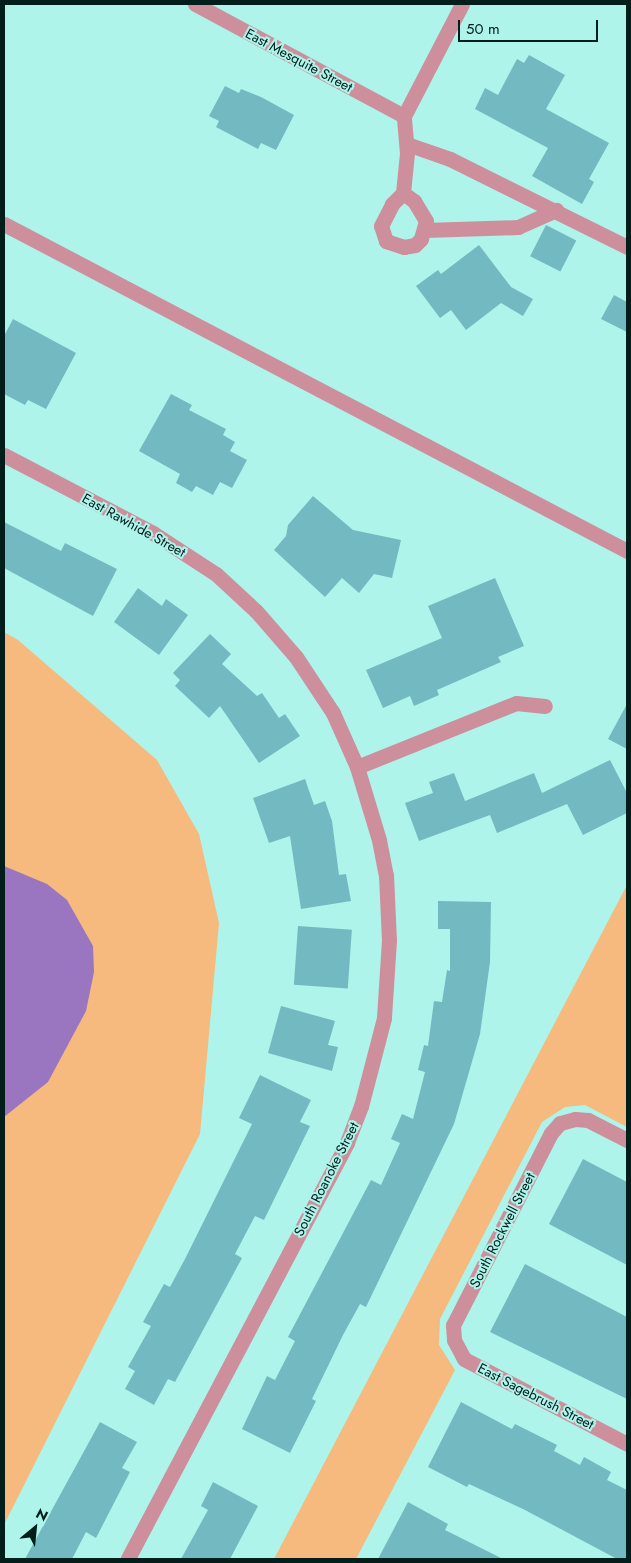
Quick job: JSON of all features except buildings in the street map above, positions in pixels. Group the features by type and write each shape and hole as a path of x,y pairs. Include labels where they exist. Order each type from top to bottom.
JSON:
{"street":[{"name":"East Mesquite Street","path":"195,4 404,116"},
{"path":"403,193 423,212 425,230 415,245 404,247 386,241 381,226 384,217 403,193 407,144 404,116 462,4"},
{"path":"407,144 450,159 556,210 627,248"},
{"path":"425,230 518,227 556,210"},
{"path":"4,224 627,551"},
{"name":"East Rawhide Street","path":"4,455 153,533 216,574 256,611 296,658 333,713 357,767"},
{"path":"357,767 516,703 545,706"},
{"name":"South Roanoke Street","path":"128,1559 347,1143 376,1058 387,984 390,910 379,840 357,767"},
{"name":"South Rockwell Street","path":"454,1340 453,1325 551,1133 560,1123 575,1119 588,1120 627,1140"},
{"name":"East Sagebrush Street","path":"454,1340 464,1359 627,1444"}],"shaded area":[{"path":"4,632 18,640 157,760 199,834 219,923 200,1134 4,1525"},
{"path":"4,866 47,884 67,900 93,946 94,972 86,1011 48,1082 4,1117"},
{"path":"627,885 627,1127 585,1105 565,1107 542,1122 440,1319 439,1345 455,1370 356,1559 274,1559"}]}
